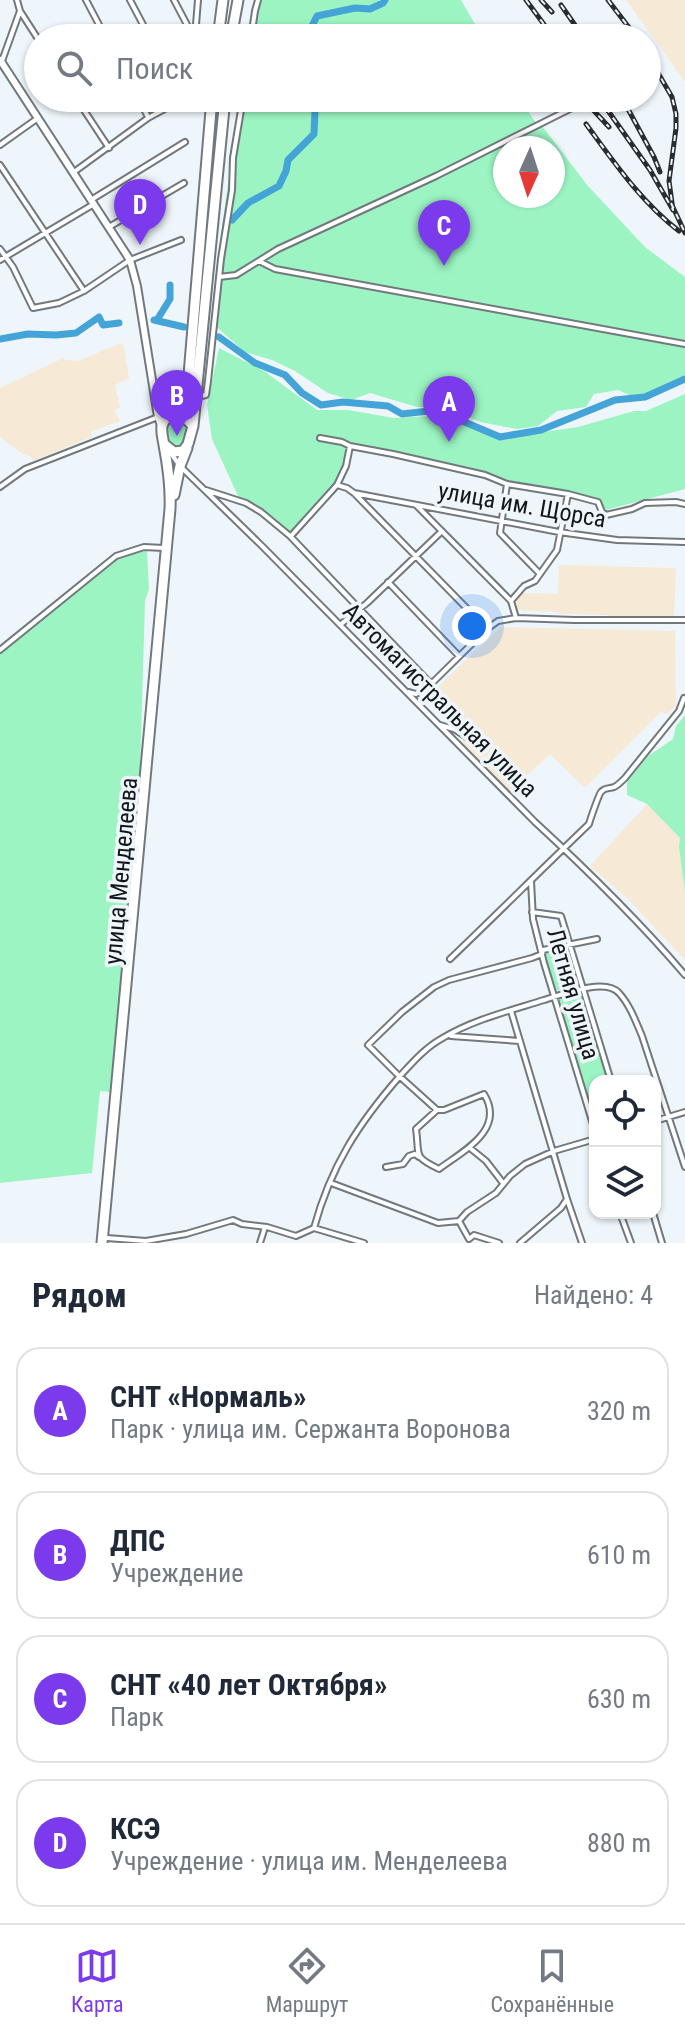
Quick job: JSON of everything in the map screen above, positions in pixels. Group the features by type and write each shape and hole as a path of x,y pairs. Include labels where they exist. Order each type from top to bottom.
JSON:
{"highway":[{"path":"220,24 223,0"},
{"path":"234,24 238,0"},
{"path":"211,112 188,387 184,404 177,415 165,421 162,428 167,447 180,452 187,448 197,397 224,112"},
{"path":"177,415 193,426"},
{"name":"улица Менделеева","path":"167,447 170,503 168,548"},
{"name":"улица Менделеева","path":"105,1241 168,548 180,466 187,448"}],"main road":[{"path":"1,61 24,96"},
{"path":"34,112 130,260 162,428"},
{"path":"154,393 161,405 177,415"}],"street":[{"path":"17,0 28,24"},
{"path":"86,0 99,24"},
{"path":"130,0 143,24"},
{"path":"174,0 187,24"},
{"path":"195,24 198,0"},
{"path":"253,24 258,0"},
{"path":"1,61 20,11"},
{"path":"85,112 109,148"},
{"path":"145,112 148,118"},
{"path":"73,172 158,112"},
{"path":"197,397 206,395 241,112"},
{"path":"219,277 236,275 278,249 436,176 564,112"},
{"path":"0,145 38,118"},
{"path":"3,258 185,142"},
{"path":"0,165 84,291"},
{"path":"109,227 184,183"},
{"path":"0,249 3,258 13,267 33,308 59,303 84,291 130,260 181,240"},
{"path":"259,261 275,269 685,344"},
{"path":"0,487 25,469 158,417 177,415"},
{"path":"320,438 485,475 507,484 598,502 606,515 645,503 685,504"},
{"path":"290,536 337,485 346,466 350,446"},
{"name":"Автомагистральная улица","path":"167,447 180,466 563,847 685,975"},
{"path":"507,484 500,533 540,574"},
{"path":"337,485 354,493 487,629"},
{"path":"203,488 246,503 290,536 431,684"},
{"name":"улица им. Щорса","path":"354,493 559,532 617,540 685,542"},
{"path":"511,601 524,586 535,581 557,550 568,494"},
{"path":"414,504 511,601 516,618"},
{"path":"340,625 442,531"},
{"path":"0,650 116,556 144,547 168,548"},
{"path":"388,582 459,656"},
{"path":"406,691 421,692 498,621 516,618 685,618"},
{"path":"450,959 589,824 590,814 597,805 600,793 615,787 625,778 679,711 684,698 674,697"},
{"path":"438,724 467,737"},
{"name":"Летняя улица","path":"531,881 532,912 542,954 589,1111"},
{"name":"Летняя улица","path":"532,912 561,916 609,1075"},
{"path":"437,1110 368,1045 402,1012 434,987 449,980 506,966 542,954 543,950 597,939"},
{"path":"105,1241 146,1241 186,1234 233,1220 296,1236 303,1235 314,1228 322,1200 348,1143 371,1109 414,1061 440,1039 467,1026 583,988 610,987 618,991 642,1036 685,1167"},
{"path":"511,1011 582,1243"},
{"path":"447,1036 520,1041"},
{"path":"386,1167 403,1164 415,1154 419,1157 439,1169 475,1145 489,1123 491,1110 484,1094 437,1110 416,1129 419,1157"},
{"path":"661,1119 685,1112"},
{"path":"330,1183 438,1223 459,1221 496,1193 525,1164 589,1141"},
{"path":"470,1148 486,1161 503,1183"},
{"path":"520,1243 561,1208 567,1199"},
{"path":"622,1219 631,1243"},
{"path":"655,1219 662,1243"},
{"path":"459,1221 469,1241 474,1235 499,1243"},
{"path":"260,1243 265,1227"},
{"path":"314,1228 364,1243"},
{"path":"303,1235 306,1243"}],"shaded area":[{"path":"626,0 685,0 685,82 661,48 661,24 644,24"},
{"path":"121,343 129,378 115,385 120,408 114,410 120,421 91,432 92,437 33,461 0,437 0,388 61,359 78,361"},
{"path":"559,565 676,568 674,619 614,618 608,615 517,610 516,598 521,593 558,594"},
{"path":"501,627 675,631 676,706 667,714 661,712 585,788 550,754 510,792 461,742 467,735 429,695"},
{"path":"647,804 680,838 685,892 685,960 628,899 590,866"}],"green space":[{"path":"256,0 461,0 475,24 250,24"},
{"path":"238,112 529,112 550,136 493,136 493,208 565,208 565,156 587,185 645,247 685,277 685,382 636,398 618,390 594,394 586,407 557,411 538,426 517,429 480,422 446,407 417,407 370,393 351,400 328,393 272,360 245,352 212,323"},
{"path":"219,348 264,371 317,410 348,410 394,418 432,416 503,438 578,427 634,411 646,411 685,394 685,489 606,510 595,497 504,481 353,446 335,493 288,536 238,496 212,439 207,405"},
{"path":"179,418 186,422 190,432 179,451 168,444 165,426 168,421"},
{"path":"147,551 149,589 145,601 140,771 110,1092 100,1091 92,1173 0,1183 0,653 114,559"},
{"path":"685,715 685,892 680,838 647,804 627,795 627,782 648,756 673,739 676,726"},
{"path":"567,945 578,986 554,991 542,949"},
{"path":"581,991 607,1075 589,1075 589,1107 556,998"}],"waterway":[{"path":"313,24 317,16 355,8 370,9 385,0"},
{"path":"232,220 248,203 279,186 288,160 314,134 315,112"},
{"path":"157,320 170,299 170,285"},
{"path":"0,339 28,334 76,333 99,317 103,325 119,323"},
{"path":"154,320 184,327"},
{"path":"219,337 255,363 285,375 302,393 321,405 343,402 388,406 402,414 429,411 448,415 500,437 541,430 615,400 645,397 685,379"}],"railway":[{"path":"526,0 544,24"},
{"path":"541,0 552,12"},
{"path":"608,0 626,24"},
{"path":"561,5 574,24"},
{"path":"609,112 650,170 673,210 669,181 676,114 672,97 661,78"},
{"path":"595,112 609,127"},
{"path":"630,112 660,172"},
{"path":"586,124 640,194 679,231"},
{"path":"671,203 685,233"}],"place":[{"name":"КСЭ","path":"140,245"},
{"name":"СНТ «40 лет Октября»","path":"444,266"},
{"name":"ДПС","path":"177,436"},
{"name":"СНТ «Нормаль»","path":"449,442"}]}
